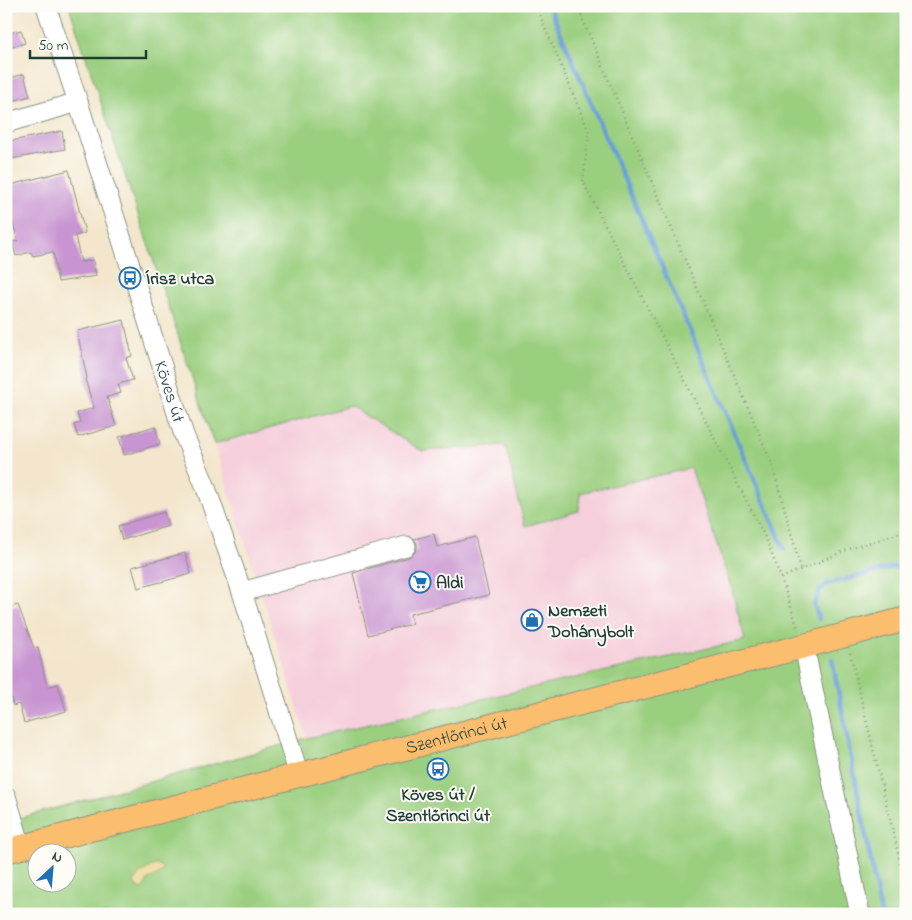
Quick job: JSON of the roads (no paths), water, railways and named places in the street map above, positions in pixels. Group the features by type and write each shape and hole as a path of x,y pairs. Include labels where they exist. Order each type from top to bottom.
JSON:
{"main road":[{"name":"Szentlőrinci út","path":"14,849 906,619"}],"street":[{"name":"Köves út","path":"46,6 184,435 205,485 242,592 299,775"},
{"path":"6,123 78,102"},
{"path":"242,592 406,546"},
{"path":"804,646 860,914"},
{"path":"6,796 14,849"}],"waterway":[{"path":"549,6 785,550"},
{"path":"819,619 814,605 820,590 827,584 906,564"},
{"path":"832,659 881,914"}],"place":[{"name":"Írisz utca","path":"130,278"},
{"name":"Aldi","path":"420,582"},
{"name":"Nemzeti Dohánybolt","path":"532,620"},
{"name":"Köves út / Szentlőrinci út","path":"438,769"}]}
